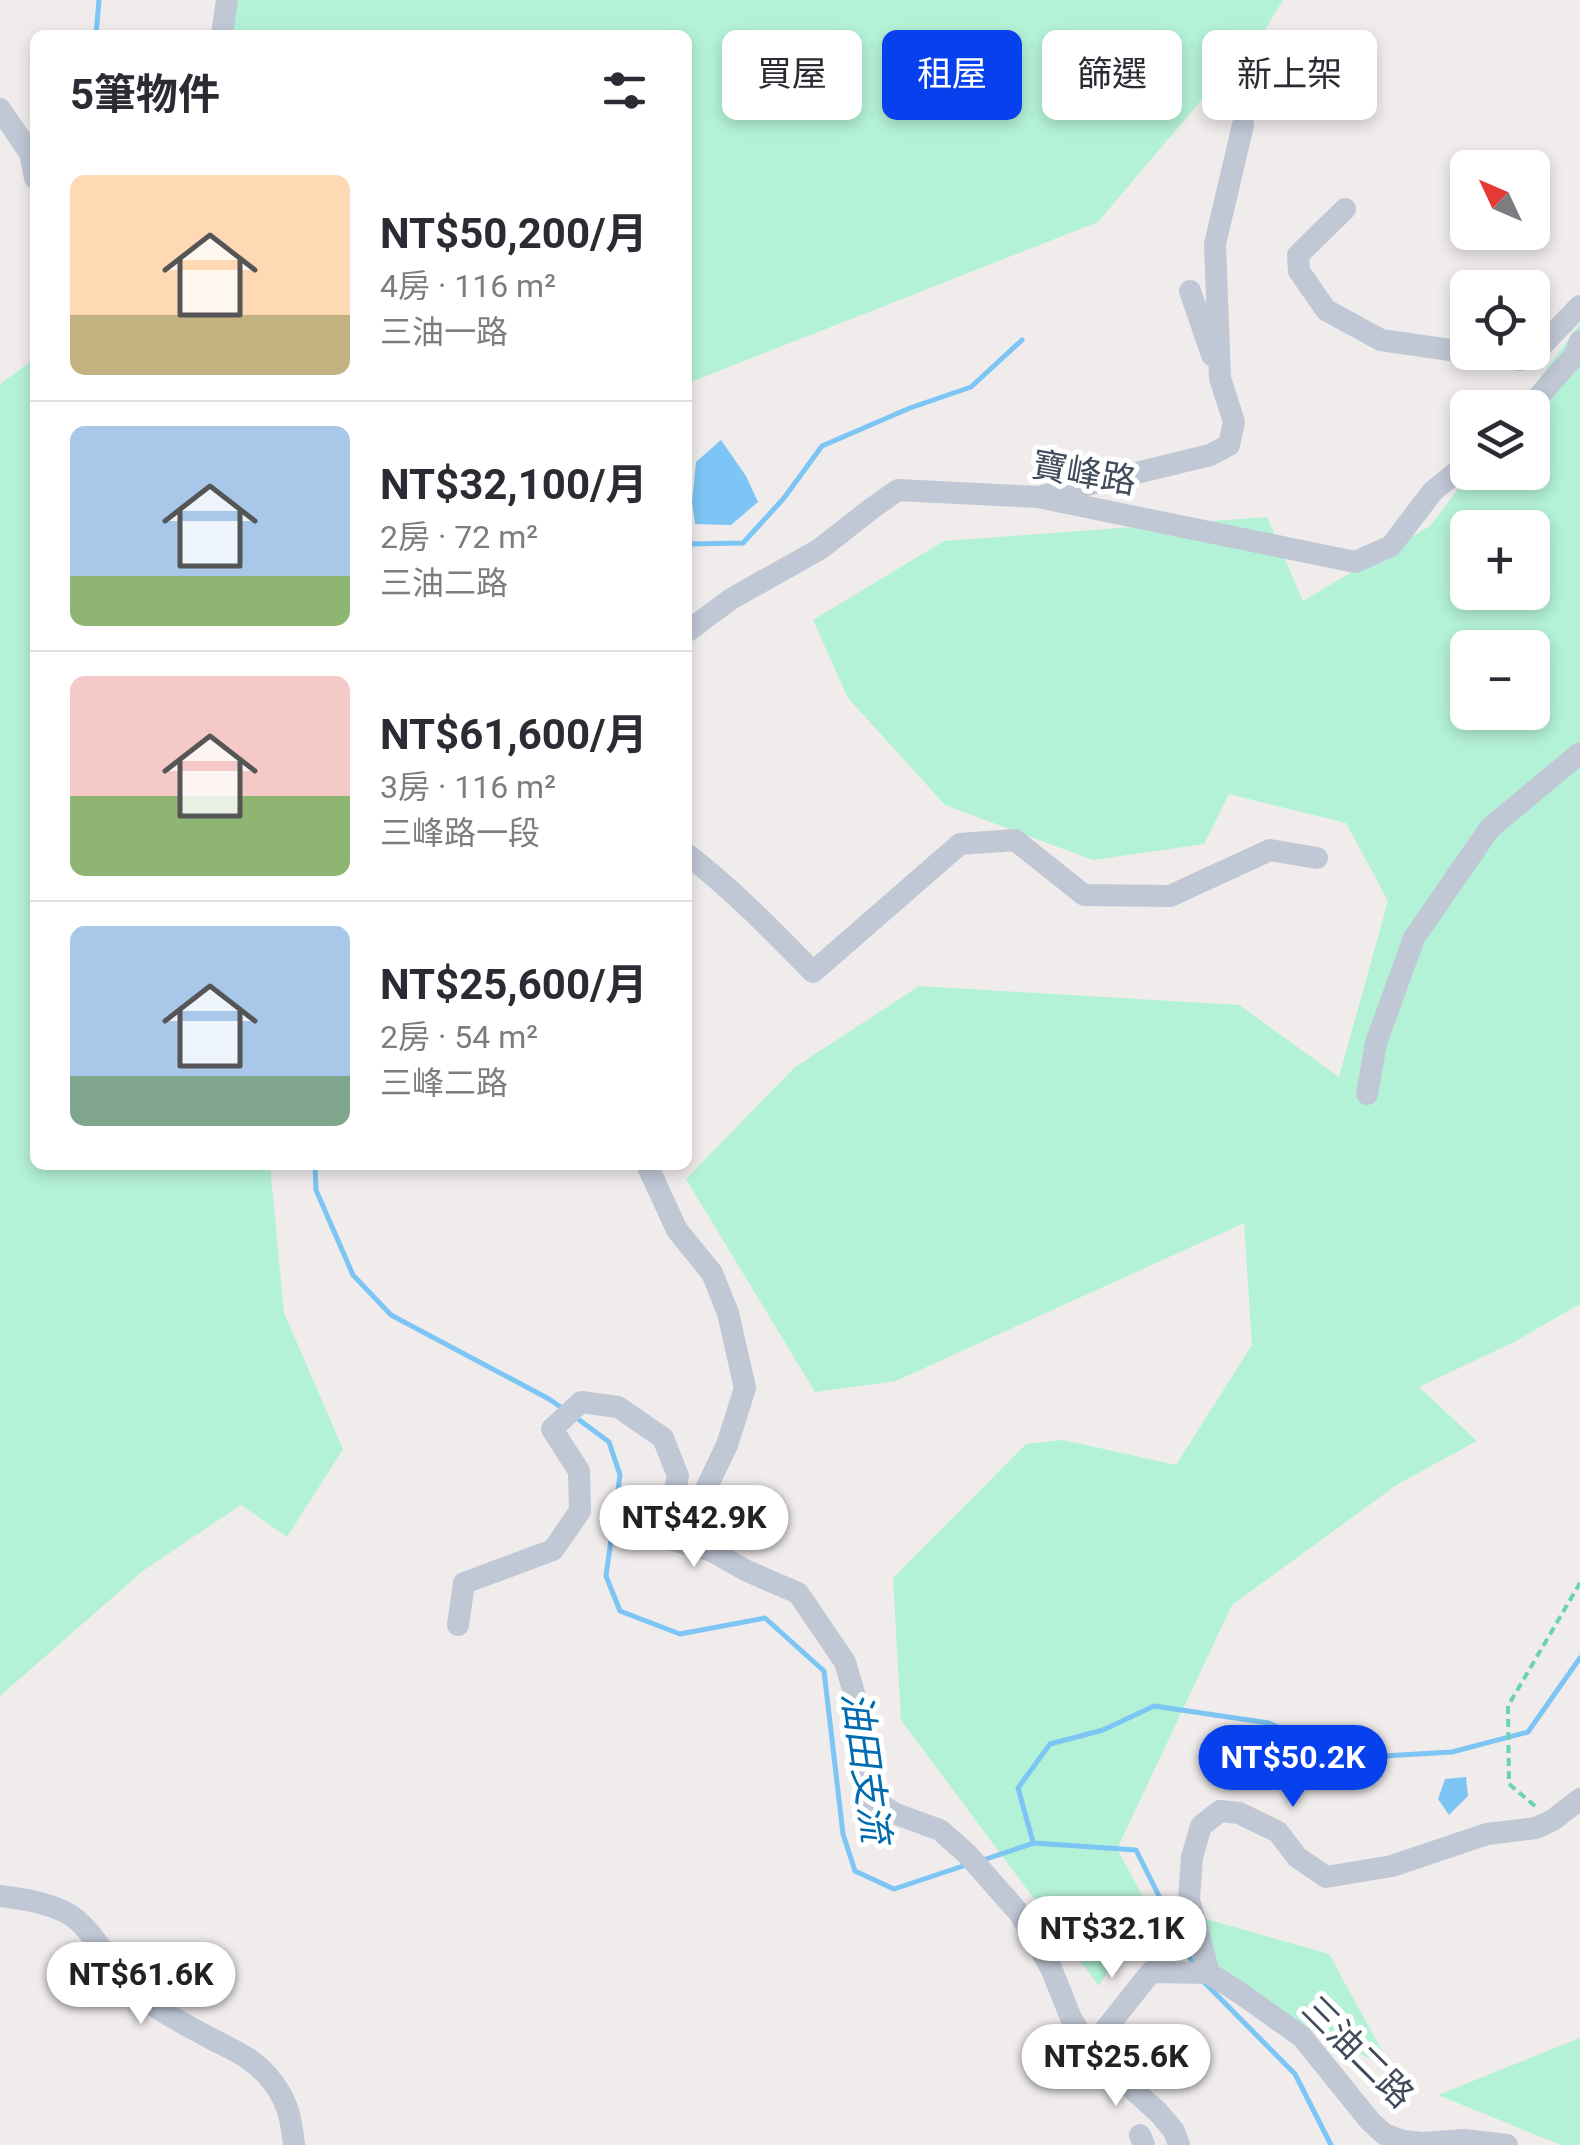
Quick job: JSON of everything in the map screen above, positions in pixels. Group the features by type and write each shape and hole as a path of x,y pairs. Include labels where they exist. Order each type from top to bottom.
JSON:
{"street":[{"path":"223,30 226,0"},
{"path":"0,109 30,153"},
{"path":"1220,378 1215,244 1242,125"},
{"path":"1345,209 1298,255 1299,271 1326,310 1381,340 1450,350"},
{"path":"1038,497 1210,455 1230,444 1234,422 1190,291"},
{"path":"1550,338 1580,306"},
{"path":"1545,390 1575,355 1580,341"},
{"name":"寶峰路","path":"692,628 731,599 820,548 898,490 1038,497 1355,562 1390,546 1433,491 1450,477"},
{"path":"1367,1094 1376,1043 1414,938 1490,828 1580,753"},
{"path":"692,858 727,887 813,972 960,844 1014,840 1084,895 1170,896 1270,850 1317,858"},
{"path":"649,1170 677,1230 712,1274 728,1313 744,1388 727,1445 704,1493 696,1526 712,1551"},
{"path":"458,1625 464,1583 553,1550 580,1511 579,1472 552,1429 581,1402 618,1407 663,1438 678,1476 665,1538 712,1551 798,1593 845,1662 860,1717 860,1773 872,1800 896,1814 940,1830 975,1863 1020,1914 1051,1968 1070,2018 1089,2050 1158,2112 1179,2145"},
{"path":"1089,2050 1152,1972 1209,1973 1189,1900 1192,1858 1201,1826 1220,1811 1239,1813 1278,1832 1297,1857 1326,1877 1392,1866 1488,1834 1536,1828 1580,1799"},
{"path":"0,1896 44,1904 71,1915 141,1996 250,2058 281,2092 291,2116 294,2145"},
{"name":"三油二路","path":"1209,1973 1302,2036 1384,2134 1402,2142 1464,2140 1507,2145"}],"path":[{"path":"1553,1820 1508,1784 1508,1706 1580,1583"}],"green space":[{"path":"233,0 1283,0 1265,30 1202,30 1202,99 1098,222 692,381 692,30 225,30"},
{"path":"1580,324 1580,1304 1514,1342 1419,1387 1477,1441 1398,1484 1232,1605 1117,1849 1146,1902 1329,1954 1391,2067 1324,2039 1192,1948 1125,1942 1099,1986 901,1720 893,1578 1026,1444 1063,1440 1176,1465 1252,1345 1244,1223 896,1381 815,1392 686,1179 794,1068 919,986 1239,1005 1339,1077 1388,901 1346,823 1229,794 1204,844 1093,860 945,805 848,698 813,620 944,541 1267,517 1303,601 1430,526 1457,490 1550,490 1550,390 1531,390 1546,370 1550,370 1550,364"},
{"path":"29,363 30,1170 270,1170 284,1313 343,1449 287,1537 241,1505 144,1570 0,1696 0,384"},
{"path":"1580,2038 1580,2145 1561,2145 1438,2095"}],"water":[{"path":"721,440 746,476 758,502 731,525 695,524 692,502 696,462"},
{"path":"1466,1777 1468,1796 1449,1815 1438,1799 1445,1779"}],"waterway":[{"name":"油田支流","path":"96,30 99,0"},
{"path":"692,544 743,543 784,498 822,446 971,387 1022,340"},
{"name":"油田支流","path":"315,1170 316,1190 353,1275 391,1315 565,1410"},
{"name":"油田支流","path":"574,1416 609,1442 620,1475 606,1576 620,1611 680,1634 765,1618 824,1671 843,1834 855,1871 894,1889 969,1864"},
{"path":"1033,1842 1018,1788 1050,1744 1103,1730 1154,1706 1269,1723 1349,1758 1452,1752 1528,1732 1580,1658"},
{"name":"油田支流","path":"980,1861 1034,1843 1136,1850 1194,1966"},
{"name":"油田支流","path":"1202,1980 1295,2074 1331,2145"}]}
